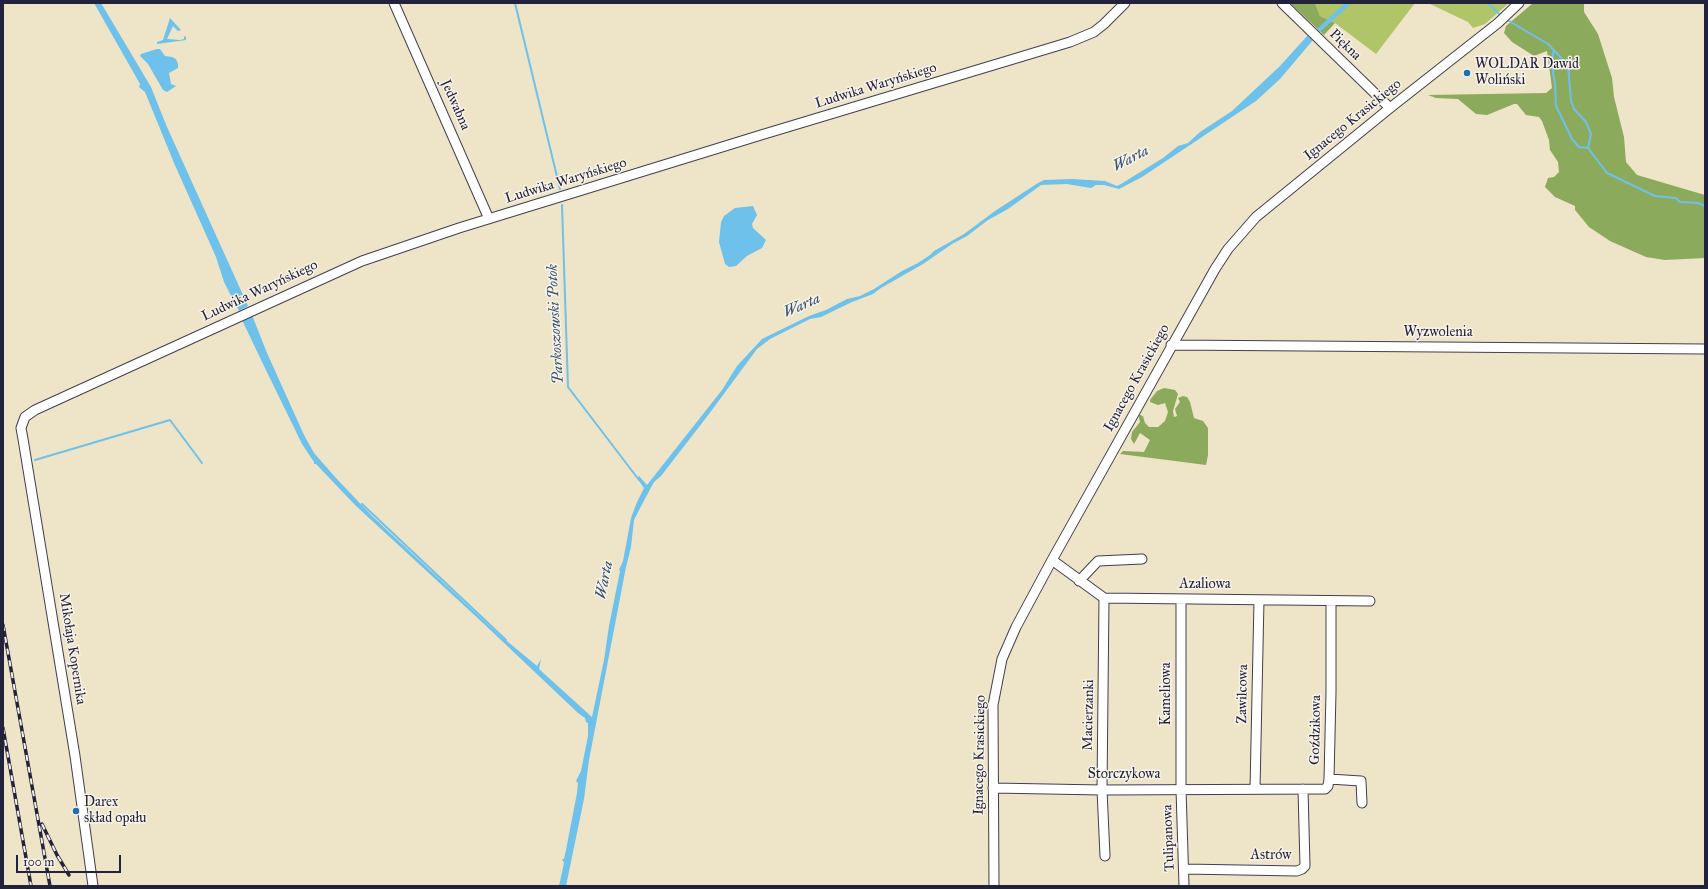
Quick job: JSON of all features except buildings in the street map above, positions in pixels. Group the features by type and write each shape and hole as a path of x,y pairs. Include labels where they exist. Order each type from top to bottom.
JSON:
{"street":[{"name":"Jedwabna","path":"394,3 489,219"},
{"name":"Ludwika Waryńskiego","path":"25,417 35,410 362,260 489,219 924,85 1070,42 1094,32 1125,3"},
{"name":"Piękna","path":"1282,3 1390,108"},
{"name":"Ignacego Krasickiego","path":"994,886 993,704 1002,659 1016,627 1052,560 1171,345 1215,269 1228,249 1251,222 1390,108 1498,23 1519,3"},
{"name":"Wyzwolenia","path":"1171,345 1705,349"},
{"name":"Mikołaja Kopernika","path":"25,417 22,428 23,439 75,756 93,886"},
{"path":"1052,560 1104,598"},
{"path":"1080,581 1098,560 1142,560"},
{"name":"Azaliowa","path":"1104,598 1370,601"},
{"name":"Macierzanki","path":"1104,598 1102,790 1105,856"},
{"name":"Kameliowa","path":"1181,600 1181,789"},
{"name":"Zawilcowa","path":"1255,789 1259,600"},
{"name":"Goździkowa","path":"1255,789 1324,789 1328,786 1331,692 1331,601"},
{"path":"1329,779 1361,781 1362,803"},
{"name":"Storczykowa","path":"993,788 1102,790 1255,789"},
{"name":"Tulipanowa","path":"1181,789 1184,886"},
{"name":"Astrów","path":"1184,869 1297,871 1302,869 1305,866 1303,789"}],"green space":[{"path":"1290,3 1315,3 1320,16 1335,23 1324,35"},
{"path":"1315,3 1415,3 1376,54 1335,23 1320,16"},
{"path":"1428,3 1509,3 1485,24 1473,28 1468,22"},
{"path":"1533,3 1584,3 1584,12 1598,34 1612,78 1614,97 1624,137 1626,162 1637,175 1705,195 1705,258 1665,260 1646,257 1610,241 1589,227 1575,210 1575,206 1555,197 1545,187 1548,178 1554,177 1559,172 1558,162 1550,150 1549,140 1542,121 1539,117 1526,115 1517,104 1487,115 1476,114 1458,99 1436,98 1428,95 1546,93 1552,88 1547,51 1534,56 1512,42 1504,33 1506,26"},
{"path":"1164,388 1175,390 1178,394 1173,411 1174,417 1177,416 1175,409 1180,402 1178,398 1183,396 1187,397 1190,402 1194,418 1203,421 1208,428 1208,455 1206,465 1120,454 1123,451 1144,452 1150,440 1140,433 1134,444 1131,439 1132,432 1140,422 1138,414 1143,416 1145,423 1149,427 1158,427 1165,421 1168,412 1165,403 1158,405 1150,402 1157,391"}],"water":[{"path":"94,3 101,3 151,87 167,127 248,306 239,311 224,282 216,257 174,163 145,92 139,87 140,84"},
{"path":"1345,3 1352,3 1320,32 1317,29"},
{"path":"170,18 181,30 178,31 173,26 167,39 180,40 184,39 184,36 186,37 186,40 157,44 157,42 163,40"},
{"path":"1308,35 1313,40 1280,79 1256,101 1142,177 1119,189 1104,185 1096,185 1091,188 1067,184 1041,185 1008,209 988,220 967,236 873,294 821,317 810,319 770,339 757,349 661,476 654,482 634,520 631,547 589,760 584,799 566,886 559,886 564,863 562,859 564,859 577,793 578,783 576,781 581,771 588,736 588,723 586,722 585,718 356,506 316,464 314,464 302,444 242,320 252,315 267,353 304,435 314,453 336,478 372,516 496,632 537,666 541,659 539,669 592,717 604,660 619,570 623,561 631,518 644,488 637,478 639,476 647,485 722,390 737,366 762,339 847,299 860,296 874,289 964,234 995,211 1044,180 1072,179 1105,181 1117,186 1121,184 1163,158 1178,146 1188,143 1200,132 1232,111 1280,66"},
{"path":"160,49 165,56 176,59 178,64 178,68 169,73 171,84 176,86 167,92 163,90 148,64 140,56 141,54"},
{"path":"753,206 757,215 752,224 753,228 766,240 762,248 747,256 736,266 729,267 725,264 719,242 721,222 724,216 735,208"}],"waterway":[{"name":"Parkoszowski Potok","path":"515,3 560,189"},
{"path":"1488,3 1499,14"},
{"path":"1509,21 1548,44 1568,65 1571,101 1574,109 1586,122 1591,134 1588,148 1607,173 1655,196 1676,198 1680,202 1698,203 1705,206"},
{"path":"1554,50 1553,73 1556,106 1572,139 1579,147 1588,148"},
{"name":"Parkoszowski Potok","path":"562,205 568,387 639,480"},
{"path":"35,460 170,420 202,463"},
{"path":"362,504 506,640"}],"railway":[{"path":"3,625 50,886"},
{"path":"3,728 31,886"},
{"path":"42,824 57,855 69,875"}],"place":[{"name":"WOLDAR Dawid Woliński","path":"1467,73"},
{"name":"Darex skład opału","path":"76,811"}],"water label":[{"name":"Warta","path":"1131,159"},
{"name":"Warta","path":"802,306"},
{"name":"Warta","path":"605,580"}]}
